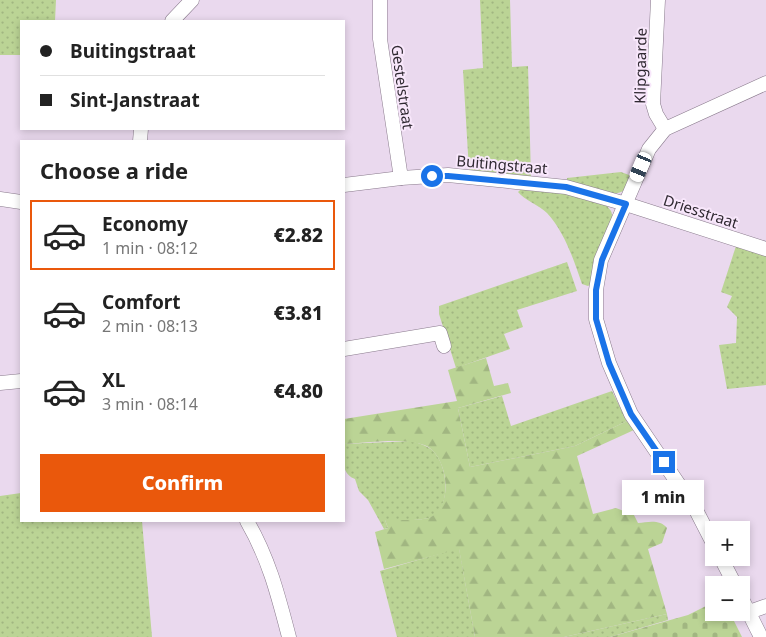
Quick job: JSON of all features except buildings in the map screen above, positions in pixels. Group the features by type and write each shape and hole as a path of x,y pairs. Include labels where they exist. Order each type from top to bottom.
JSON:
{"street":[{"path":"173,20 192,0"},
{"name":"Gestelstraat","path":"380,0 380,39 401,178"},
{"name":"Klipgaarde","path":"658,0 653,104 665,130"},
{"path":"705,527 696,510 631,414 609,363 596,319 596,290 602,260 649,149 665,130 766,83"},
{"name":"Buitingstraat","path":"345,185 401,178 448,176 566,187 626,204"},
{"path":"0,198 20,202"},
{"name":"Driesstraat","path":"626,204 766,248"},
{"path":"345,349 440,333 444,346"},
{"path":"0,383 20,381"},
{"path":"248,522 270,567 289,637"},
{"path":"750,612 766,606"},
{"path":"750,614 761,637"}],"green space":[{"path":"0,0 56,0 55,20 20,20 20,55 0,55"},
{"path":"480,0 510,0 512,67 528,66 531,177 469,171 463,70 483,68"},
{"path":"621,172 629,175 632,180 624,190 616,193 595,190 567,181 567,178"},
{"path":"521,189 566,194 607,206 611,211 613,218 590,285 582,284 568,246 559,229 544,210 518,192"},
{"path":"736,246 766,256 766,385 727,389 719,345 736,343 737,317 727,307 732,296 721,292"},
{"path":"567,262 577,291 517,310 523,327 504,334 510,349 456,368 439,314 439,306"},
{"path":"486,358 494,386 508,383 511,393 458,408 470,467 575,446 627,421 634,430 577,456 593,514 616,508 634,515 638,523 657,522 667,528 662,543 648,549 667,614 564,637 475,637 459,549 384,569 375,532 388,528 385,520 427,518 439,511 445,491 443,468 432,450 416,443 396,441 345,444 345,419 457,401 448,370"},
{"path":"612,391 627,421 575,446 470,467 458,408 502,396 511,426"},
{"path":"411,441 429,448 435,453 441,463 445,480 444,499 441,507 436,514 429,518 385,520 388,528 384,529 368,500 359,491 355,479 350,477 345,469 345,444"},
{"path":"20,493 20,522 142,522 152,637 0,637 0,496"},
{"path":"459,548 475,637 397,637 380,571"},
{"path":"705,606 705,621 734,621 742,637 610,637 688,615"},
{"path":"667,614 668,620 610,637 564,637"}],"route":[{"path":"432,176 566,187 626,204 602,260 596,290 596,319 609,363 631,414 664,462"}]}
